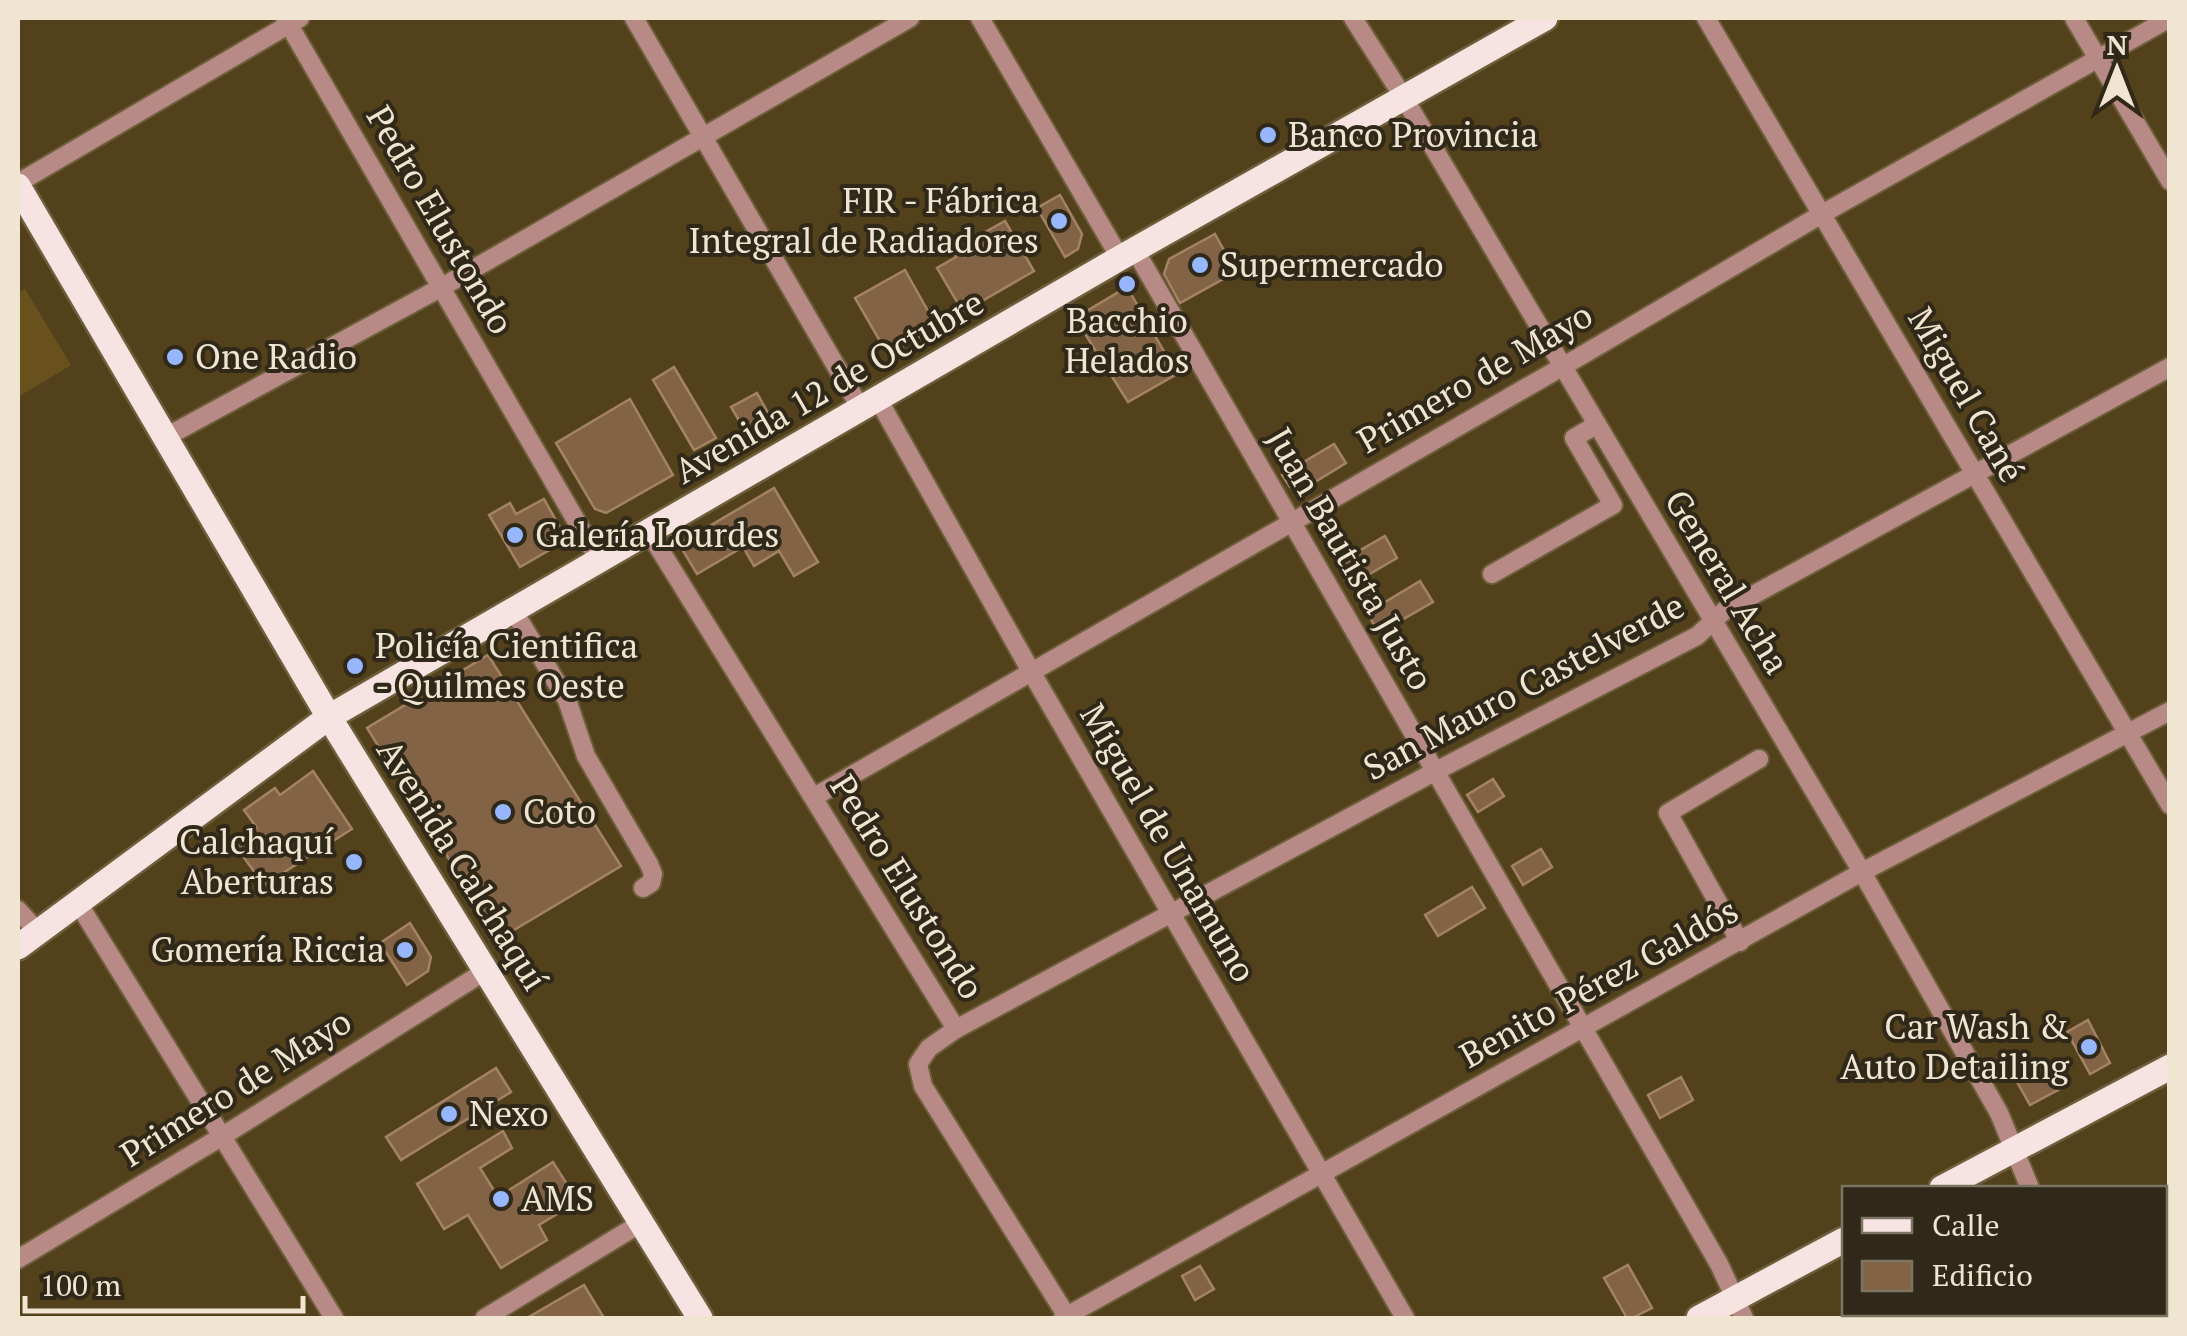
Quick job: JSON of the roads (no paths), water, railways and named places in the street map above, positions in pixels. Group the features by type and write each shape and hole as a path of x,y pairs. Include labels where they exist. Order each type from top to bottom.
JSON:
{"main road":[{"name":"Avenida 12 de Octubre","path":"28,940 329,717 1128,254 1546,18"},
{"name":"Avenida Calchaquí","path":"18,184 329,717 700,1318"},
{"path":"1946,1186 2170,1067"},
{"path":"1699,1318 1740,1308 1842,1241"}],"street":[{"name":"Miguel de Unamuno","path":"634,18 1032,672 1405,1318"},
{"path":"164,438 442,287 910,18"},
{"name":"Juan Bautista Justo","path":"980,18 1290,521 1584,1029 1740,1308"},
{"name":"General Acha","path":"1354,18 1862,872 1998,1112 2029,1186"},
{"name":"Miguel Cané","path":"1706,18 2170,805"},
{"path":"2074,18 2170,181"},
{"name":"Primero de Mayo","path":"814,797 1822,214 2170,18"},
{"path":"18,184 291,20"},
{"name":"Pedro Elustondo","path":"291,20 600,560"},
{"name":"San Mauro Castelverde","path":"956,1028 1436,771 1698,636 1724,611 2170,367"},
{"path":"1492,574 1613,505 1574,438 1596,425"},
{"name":"Pedro Elustondo","path":"649,532 956,1028 921,1056 918,1076 1066,1318"},
{"path":"513,610 567,700 586,756 650,864 651,883 643,888"},
{"name":"Benito Pérez Galdós","path":"1066,1318 1862,872 2170,710"},
{"path":"1740,942 1668,812 1758,759"},
{"path":"78,903 334,1318"},
{"path":"18,910 28,940"},
{"name":"Primero de Mayo","path":"18,1259 222,1137 487,970"},
{"path":"485,1318 641,1222"}],"place":[{"name":"Banco Provincia","path":"1268,135"},
{"name":"FIR - Fábrica Integral de Radiadores","path":"1059,221"},
{"name":"Supermercado","path":"1200,265"},
{"name":"Bacchio Helados","path":"1127,284"},
{"name":"One Radio","path":"175,357"},
{"name":"Galería Lourdes","path":"515,535"},
{"name":"Policía Cientifica - Quilmes Oeste","path":"355,666"},
{"name":"Coto","path":"503,812"},
{"name":"Calchaquí Aberturas","path":"354,862"},
{"name":"Gomería Riccia","path":"405,950"},
{"name":"Car Wash & Auto Detailing","path":"2089,1047"},
{"name":"Nexo","path":"449,1114"},
{"name":"AMS","path":"501,1199"}]}
